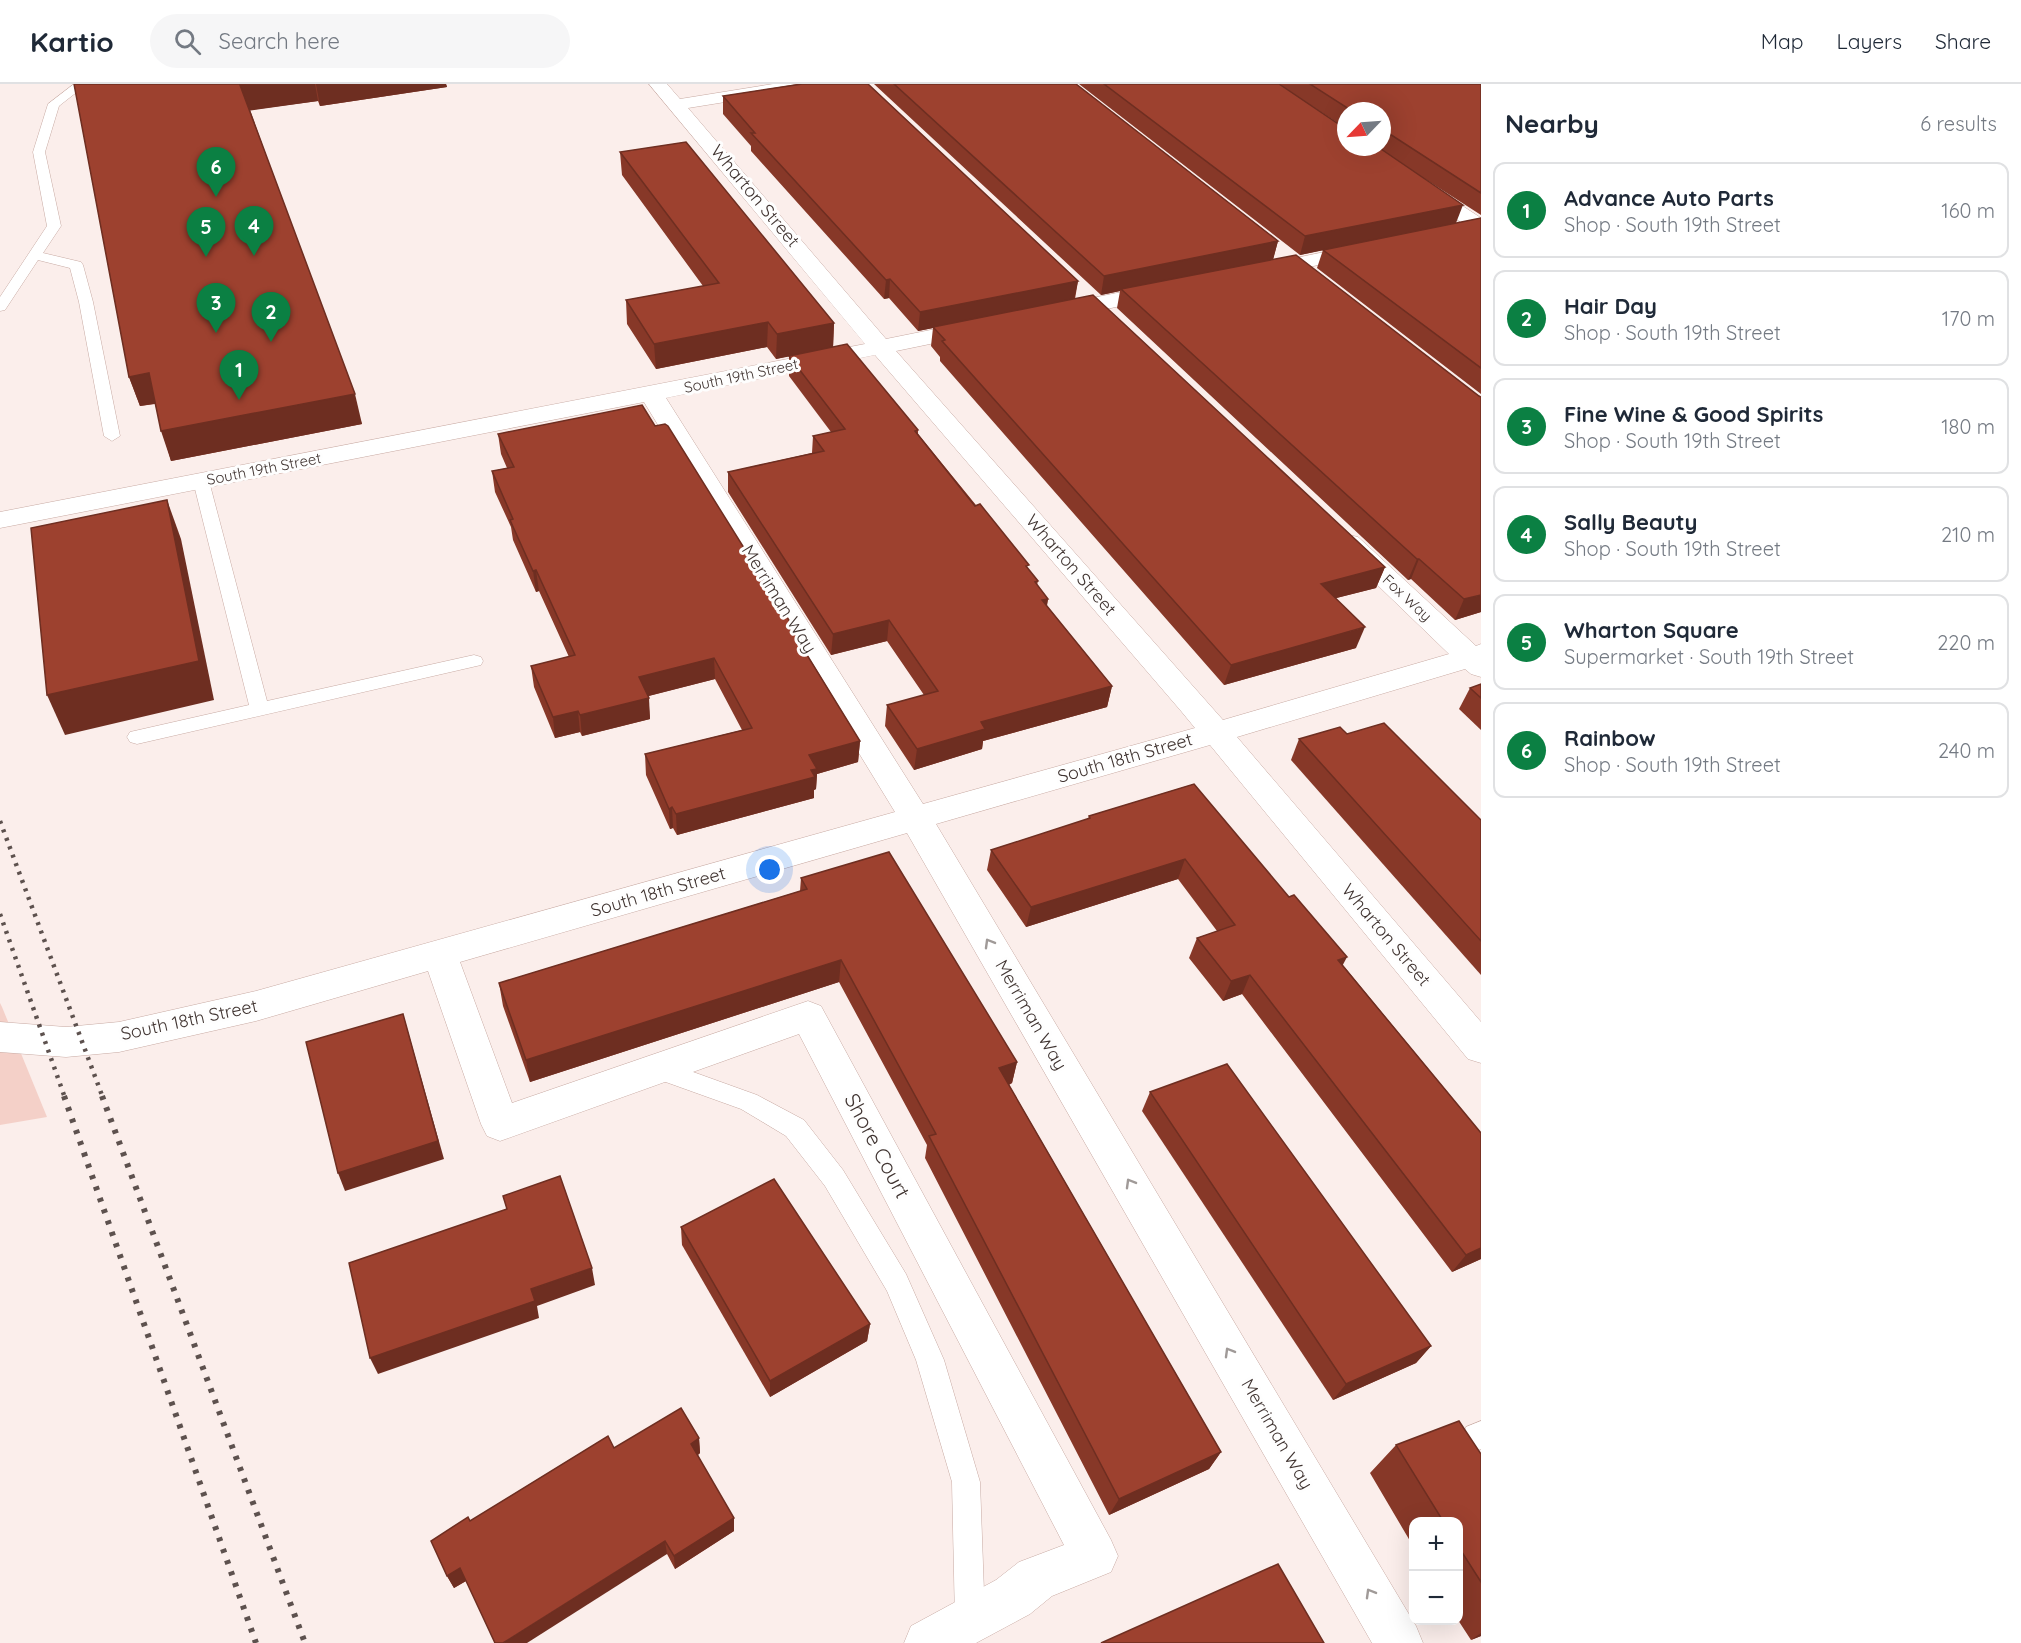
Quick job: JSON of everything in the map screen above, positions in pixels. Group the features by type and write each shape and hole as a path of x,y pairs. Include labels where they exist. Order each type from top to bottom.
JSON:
{"street":[{"name":"Wharton Street","path":"658,84 881,346 1216,732 1481,1048"},
{"path":"676,105 806,84"},
{"path":"1373,156 1481,227"},
{"path":"1445,234 1481,227"},
{"path":"1240,275 1388,245"},
{"path":"1277,250 1314,279"},
{"path":"1039,315 1184,287"},
{"name":"South 19th Street","path":"0,520 651,394 994,324"},
{"name":"Merriman Way","path":"651,394 916,818 1399,1643"},
{"name":"Fox Way","path":"1331,526 1477,660"},
{"name":"South 18th Street","path":"0,1037 66,1042 119,1037 256,1006 1216,732 1477,660"},
{"name":"Shore Court","path":"441,954 500,1124 808,1016 1095,1556 1036,1579 1013,1598 928,1643"}],"lane":[{"path":"0,307 54,226 39,152 54,104 81,84"},
{"path":"36,255 76,265 86,302 112,436"},
{"path":"201,482 259,709"},
{"path":"137,737 474,661"},
{"path":"657,1069 749,1102 795,1128 834,1178 897,1283 930,1360 966,1482 970,1620"}],"shaded area":[{"path":"0,1003 2,1007 47,1117 0,1125"}],"building":[{"path":"74,84 245,84 240,85 355,394 161,431 149,373 129,377"},
{"path":"802,84 868,84 1078,281 920,312 890,279 886,280 751,133 755,133 723,96"},
{"path":"894,84 1076,84 1278,241 1104,276"},
{"path":"1104,84 1279,84 1337,123 1337,156 1391,156 1463,205 1305,236"},
{"path":"1310,84 1481,84 1481,193 1391,135 1391,102 1338,102"},
{"path":"686,142 834,323 777,334 768,322 654,344 626,300 719,283 620,152"},
{"path":"1481,218 1481,368 1323,250"},
{"path":"1296,255 1481,397 1481,595 1464,599 1417,559 1121,289"},
{"path":"1093,295 1385,567 1321,584 1365,627 1231,665 942,341 945,340 933,327"},
{"path":"847,344 918,430 915,431 975,506 980,504 1029,565 1026,566 1048,599 1042,600 1112,686 981,722 985,729 917,749 887,705 938,691 889,620 833,634 728,472 824,451 813,436 845,429 789,356"},
{"path":"642,405 655,426 665,424 668,426 802,641 799,642 860,741 809,755 817,769 811,770 815,777 676,814 672,807 669,809 645,754 752,728 714,658 639,677 649,698 580,715 578,711 553,717 531,666 575,655 536,570 533,571 510,520 513,519 492,471 514,467 498,434"},
{"path":"167,500 199,661 47,695 31,528"},
{"path":"1481,684 1481,698 1470,688"},
{"path":"1384,723 1481,820 1481,941 1299,739 1340,727 1347,734"},
{"path":"1194,784 1289,897 1294,895 1347,957 1338,960 1481,1133 1481,1248 1466,1255 1250,975 1231,981 1197,938 1235,925 1185,859 1031,907 991,850 1090,818 1089,816"},
{"path":"889,852 1017,1062 999,1068 1221,1452 1119,1499 929,1136 936,1134 841,960 526,1060 499,983 807,889 801,878"},
{"path":"403,1014 438,1141 338,1173 306,1042"},
{"path":"1227,1064 1431,1346 1346,1384 1150,1092"},
{"path":"560,1176 592,1268 531,1289 535,1301 370,1358 349,1263 507,1209 503,1196"},
{"path":"774,1179 870,1324 770,1381 681,1227"},
{"path":"681,1408 699,1438 691,1444 734,1518 674,1556 665,1541 503,1643 495,1643 460,1568 447,1576 431,1541 468,1517 470,1521 608,1436 614,1448"},
{"path":"1459,1421 1481,1454 1481,1582 1463,1554 1463,1517 1441,1517 1396,1445"},
{"path":"1278,1564 1324,1643 1101,1643"}],"railway":[{"path":"0,821 103,1098"},
{"path":"0,914 65,1098"},
{"path":"64,1096 256,1643"},
{"path":"102,1096 305,1643"}],"place":[{"name":"Rainbow","path":"216,197"},
{"name":"Sally Beauty","path":"254,256"},
{"name":"Wharton Square","path":"206,257"},
{"name":"Fine Wine & Good Spirits","path":"216,333"},
{"name":"Hair Day","path":"271,342"},
{"name":"Advance Auto Parts","path":"239,400"}]}
